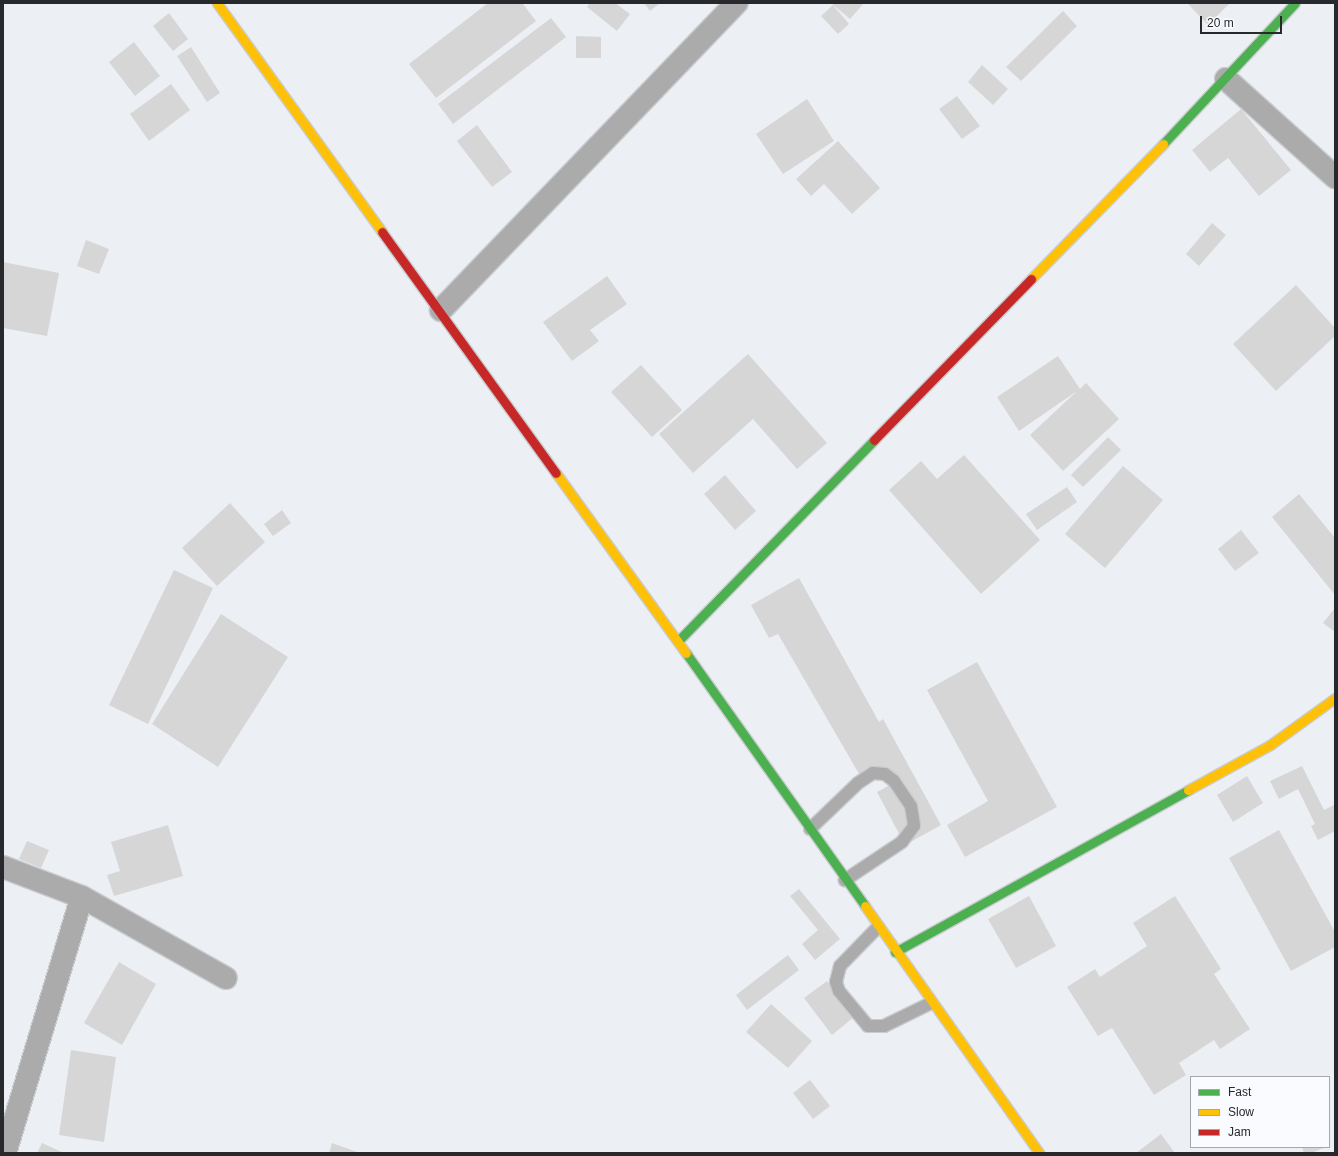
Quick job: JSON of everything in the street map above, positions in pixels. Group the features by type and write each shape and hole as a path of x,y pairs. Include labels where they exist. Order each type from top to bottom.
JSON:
{"main road":[{"path":"217,3 441,310 678,641 878,928 1039,1153"},
{"path":"678,641 1226,79 1295,3"},
{"path":"895,952 1270,745 1335,698"}],"street":[{"path":"441,310 736,3"},
{"path":"1226,79 1335,177"},
{"path":"3,867 82,897 226,978"},
{"path":"5,1153 82,897"}],"lane":[{"path":"810,829 858,783 873,773 885,774 894,781 911,806 914,826 902,842 845,880"},
{"path":"878,928 840,966 836,982 839,991 868,1026 884,1026 931,1003"}],"building":[{"path":"488,3 525,3 523,4 536,21 436,98 409,64"},
{"path":"590,3 615,3 630,14 617,31 587,7"},
{"path":"644,3 660,3 650,11"},
{"path":"831,3 864,3 850,19"},
{"path":"1187,3 1230,3 1208,25"},
{"path":"833,5 849,24 838,34 821,16"},
{"path":"1063,11 1077,26 1021,81 1006,67"},
{"path":"169,13 188,39 173,51 153,26"},
{"path":"551,18 566,37 453,124 438,104"},
{"path":"576,36 601,37 601,58 576,58"},
{"path":"134,42 160,76 135,96 109,62"},
{"path":"191,47 220,93 207,102 177,56"},
{"path":"982,65 1008,89 993,105 968,82"},
{"path":"171,84 190,110 149,141 130,114"},
{"path":"957,96 980,126 962,139 939,109"},
{"path":"807,99 834,141 783,174 756,134"},
{"path":"1241,109 1291,170 1259,196 1228,158 1210,172 1192,150"},
{"path":"477,125 512,172 492,187 457,141"},
{"path":"838,141 880,188 852,214 824,184 811,196 796,179"},
{"path":"1212,223 1226,235 1199,266 1186,254"},
{"path":"86,240 109,249 99,274 77,266"},
{"path":"3,262 59,273 47,336 3,328"},
{"path":"607,276 627,304 590,330 599,341 572,361 543,322"},
{"path":"1296,285 1335,328 1335,336 1276,391 1233,344"},
{"path":"748,354 827,443 797,469 753,419 693,473 659,434"},
{"path":"1058,356 1080,389 1086,383 1119,419 1063,471 1030,435 1077,391 1019,431 997,397"},
{"path":"641,365 682,410 652,437 611,392"},
{"path":"1108,437 1121,450 1083,487 1071,475"},
{"path":"964,455 1040,540 981,594 889,490 921,461 937,479"},
{"path":"1123,466 1163,500 1105,568 1065,534"},
{"path":"725,475 756,511 735,530 704,494"},
{"path":"1067,487 1077,502 1037,530 1026,514"},
{"path":"1299,494 1335,538 1335,595 1272,517"},
{"path":"230,503 265,542 217,586 182,548"},
{"path":"282,510 291,523 273,536 264,524"},
{"path":"1241,530 1259,553 1235,571 1218,549"},
{"path":"174,570 213,588 148,724 109,705"},
{"path":"799,578 879,722 883,719 941,825 905,845 877,792 890,785 882,768 862,779 778,634 769,638 751,605"},
{"path":"1335,608 1335,632 1323,623"},
{"path":"221,614 288,657 218,767 152,724"},
{"path":"977,662 1057,807 965,857 947,825 988,801 927,690"},
{"path":"1302,766 1324,810 1334,805 1335,807 1335,831 1318,840 1311,826 1315,824 1298,789 1279,799 1270,781"},
{"path":"1247,776 1263,803 1233,822 1217,795"},
{"path":"168,825 183,876 114,896 107,875 120,871 111,842"},
{"path":"1279,830 1335,932 1335,947 1291,971 1229,858"},
{"path":"27,841 49,850 41,868 19,859"},
{"path":"799,889 840,939 815,960 802,944 818,930 790,896"},
{"path":"1029,896 1056,946 1016,968 988,919"},
{"path":"1175,896 1221,969 1214,974 1250,1029 1220,1049 1214,1040 1179,1063 1186,1075 1154,1095 1112,1028 1098,1036 1067,987 1095,969 1100,977 1147,946 1133,923"},
{"path":"788,955 799,970 747,1010 736,995"},
{"path":"119,962 156,984 122,1045 84,1023"},
{"path":"827,981 854,1017 832,1035 804,998"},
{"path":"771,1004 812,1041 788,1068 746,1032"},
{"path":"71,1050 116,1057 104,1142 59,1135"},
{"path":"810,1080 830,1106 813,1119 793,1093"},
{"path":"1161,1134 1175,1153 1136,1153"},
{"path":"42,1143 64,1153 37,1153"},
{"path":"332,1143 360,1153 329,1153"},
{"path":"1302,1148 1323,1148 1312,1153 1304,1153"}],"traffic: fast":[{"path":"1163,144 1295,3"},
{"path":"678,641 874,440"},
{"path":"686,653 865,906"},
{"path":"895,952 1188,790"}],"traffic: slow":[{"path":"217,3 382,232"},
{"path":"1031,279 1163,144"},
{"path":"556,473 686,653"},
{"path":"1188,790 1270,745 1335,698"},
{"path":"865,906 1039,1153"}],"traffic: jam":[{"path":"382,232 556,473"},
{"path":"874,440 1031,279"}]}
